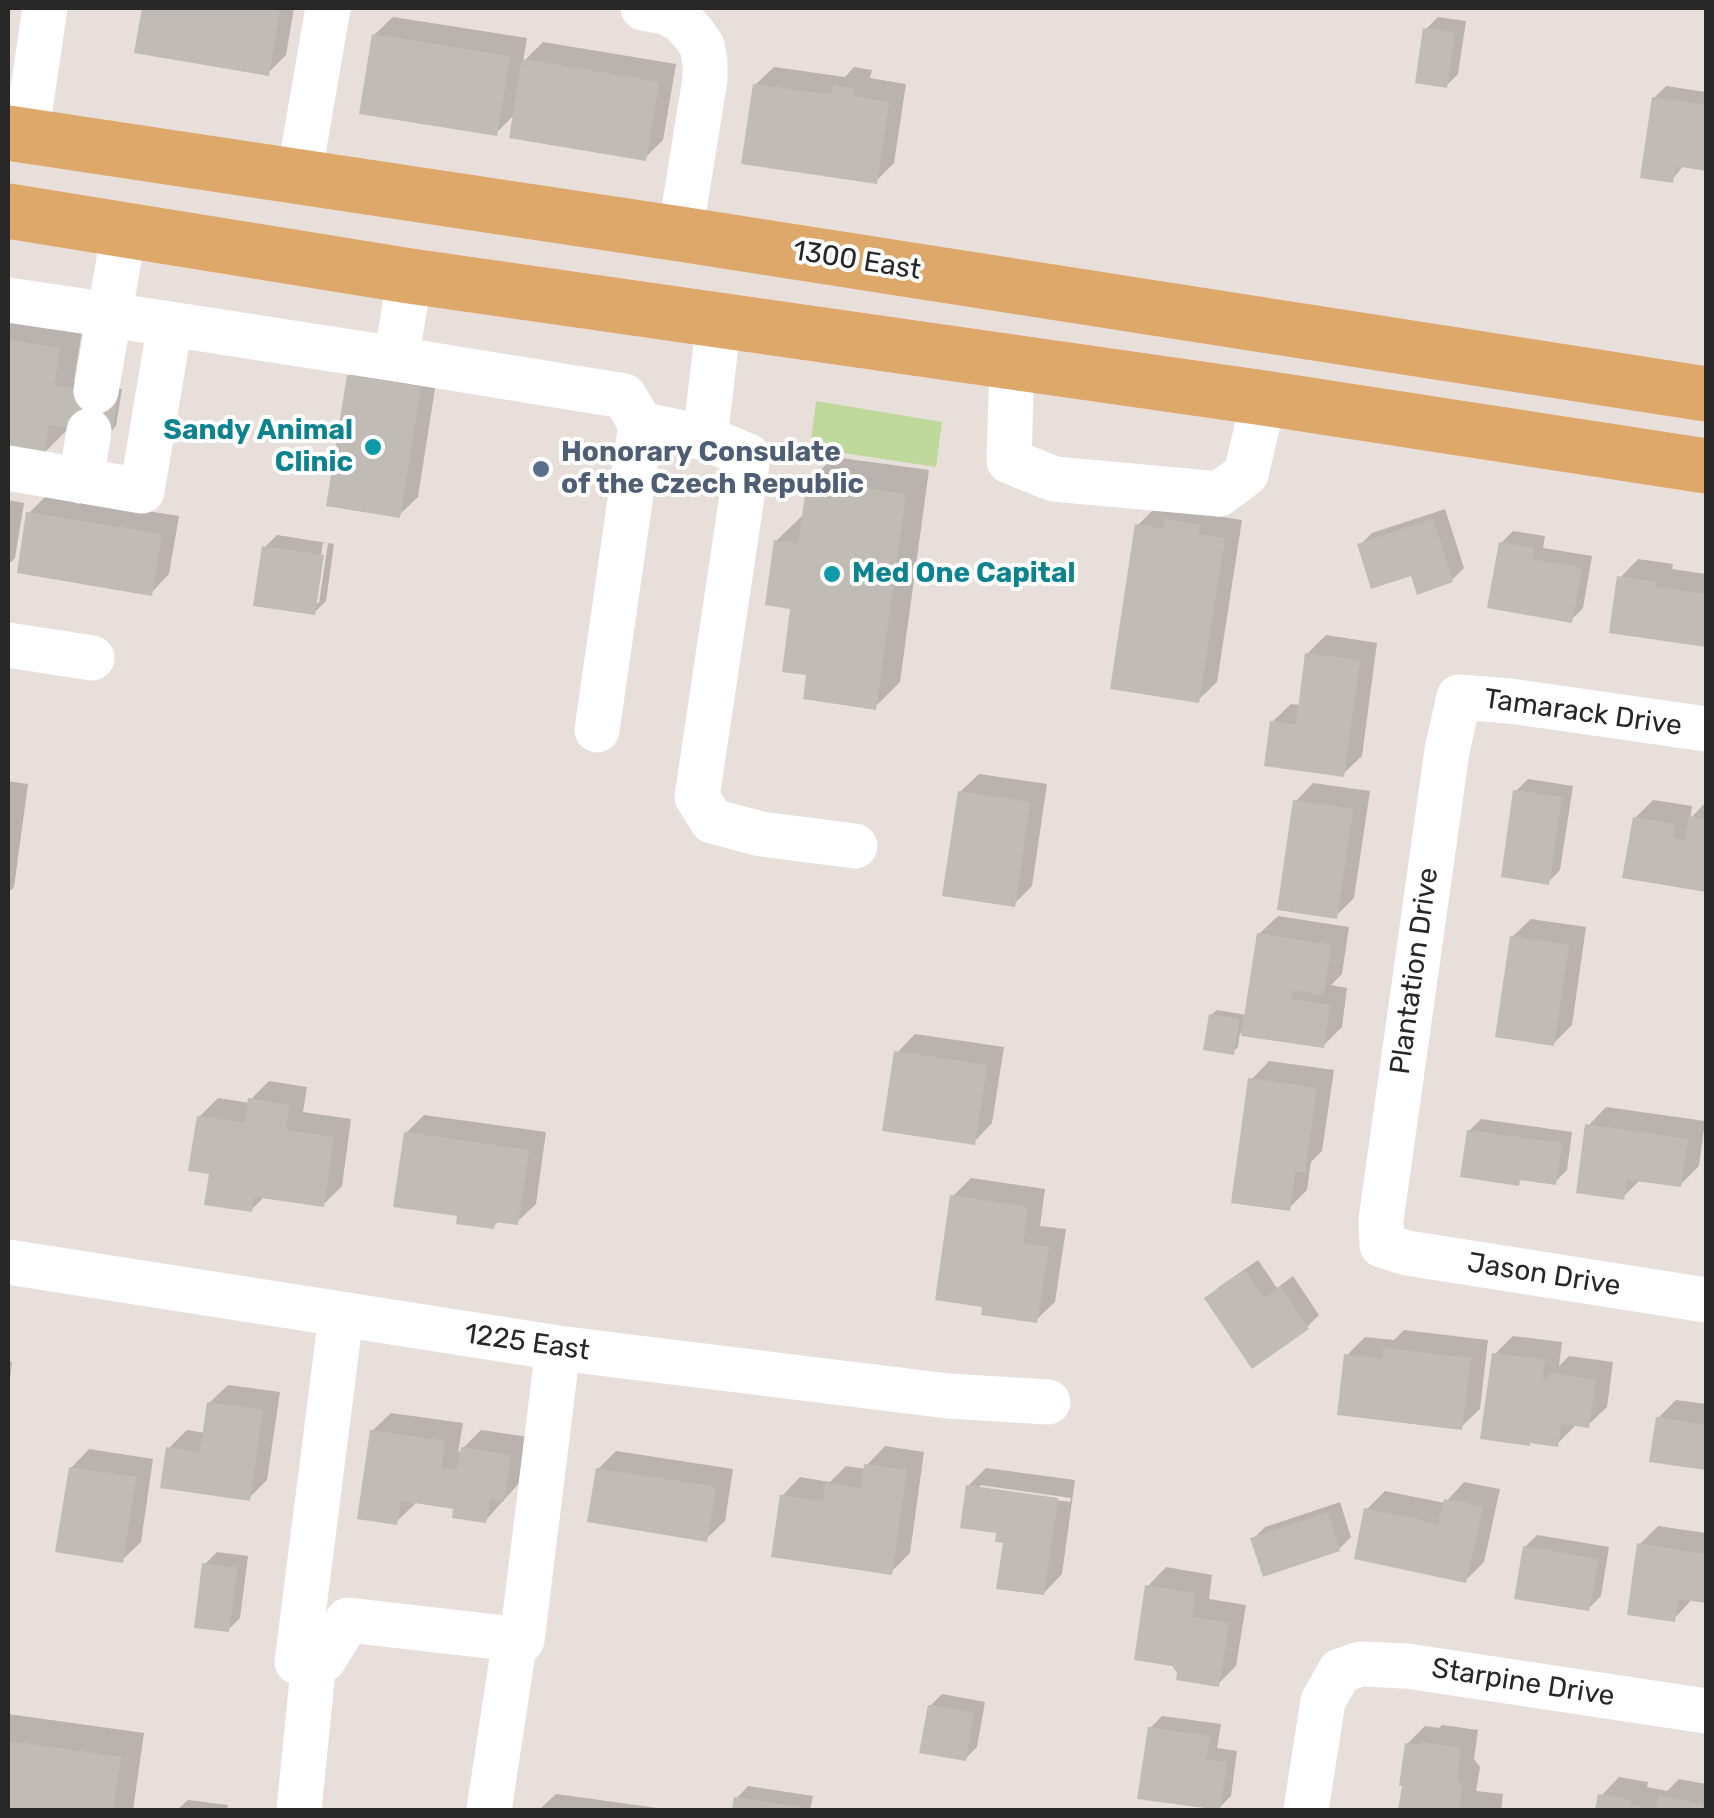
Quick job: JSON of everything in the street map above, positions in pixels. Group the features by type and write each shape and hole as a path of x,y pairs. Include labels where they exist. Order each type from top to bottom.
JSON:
{"main road":[{"name":"1300 East","path":"17,134 1706,394"},
{"path":"8,211 410,276 1264,398 1706,466"}],"street":[{"path":"17,134 46,8"},
{"path":"299,176 328,8"},
{"path":"643,8 666,12 681,20 702,46 705,62 706,78 680,234"},
{"path":"81,480 124,231"},
{"path":"396,359 410,276"},
{"path":"8,300 624,396 642,424 597,730"},
{"path":"705,438 719,320"},
{"path":"8,468 142,491 170,324"},
{"path":"1012,362 1009,462 1054,479 1219,494 1246,474 1264,398"},
{"path":"642,424 705,438 748,456 697,797 712,821 762,834 855,846"},
{"path":"8,645 92,658"},
{"name":"Tamarack Drive","path":"1459,698 1510,700 1706,730"},
{"name":"Plantation Drive","path":"1382,1245 1384,1194 1447,751 1459,698"},
{"name":"Jason Drive","path":"1382,1245 1432,1258 1706,1300"},
{"name":"1225 East","path":"8,1262 558,1348 948,1396 1048,1402"},
{"path":"341,1316 298,1662 324,1659 348,1620 522,1640 558,1348"},
{"path":"489,1810 515,1639"},
{"path":"299,1810 314,1660"},
{"name":"Starpine Drive","path":"1306,1810 1323,1700 1340,1671 1360,1664 1407,1666 1706,1710"}],"green space":[{"path":"816,401 942,422 936,467 810,448"}],"building":[{"path":"142,8 280,8 269,76 134,53"},
{"path":"1423,28 1455,33 1447,88 1415,83"},
{"path":"372,34 510,56 497,136 359,114"},
{"path":"522,59 659,82 646,161 509,138"},
{"path":"753,84 831,95 833,85 854,88 853,96 889,102 877,184 741,164"},
{"path":"1652,97 1706,105 1706,171 1676,166 1673,183 1640,178"},
{"path":"8,340 60,348 54,385 118,394 112,434 49,425 44,457 8,452"},
{"name":"Sandy Animal Clinic","path":"347,375 421,387 400,518 326,506"},
{"name":"Med One Capital","path":"807,480 906,494 876,710 803,699 806,675 782,672 790,609 765,605 774,540 798,544"},
{"path":"26,512 162,534 152,596 17,573"},
{"path":"1165,519 1200,525 1198,534 1225,538 1199,703 1110,689 1135,524 1163,529"},
{"path":"1433,519 1453,582 1417,595 1411,576 1371,589 1357,544"},
{"path":"1499,542 1534,548 1532,559 1582,568 1572,623 1487,608"},
{"path":"262,546 324,555 315,615 253,606"},
{"path":"1617,576 1656,582 1655,587 1706,594 1706,647 1609,633"},
{"path":"1305,653 1360,660 1344,777 1264,766 1270,721 1296,725"},
{"path":"1513,790 1562,797 1549,885 1501,877"},
{"path":"958,791 1030,802 1015,907 942,896"},
{"path":"1293,800 1353,809 1337,919 1277,910"},
{"path":"1689,816 1706,819 1706,892 1622,878 1633,817 1675,824 1673,838 1685,840"},
{"path":"1257,933 1331,945 1324,995 1293,990 1291,999 1330,1005 1324,1048 1241,1036"},
{"path":"1510,936 1569,945 1554,1046 1495,1037"},
{"path":"1209,1014 1239,1019 1234,1055 1203,1050"},
{"path":"894,1051 987,1065 975,1145 882,1131"},
{"path":"1248,1078 1317,1088 1305,1172 1295,1171 1290,1211 1231,1203"},
{"path":"248,1098 289,1105 286,1130 334,1137 324,1207 254,1197 252,1212 204,1205 209,1174 188,1171 197,1116 245,1123"},
{"path":"1585,1124 1688,1139 1681,1187 1627,1180 1624,1200 1576,1193"},
{"path":"1467,1130 1562,1143 1556,1185 1520,1180 1519,1186 1460,1177"},
{"path":"404,1132 529,1150 518,1225 495,1222 494,1229 456,1224 457,1216 393,1207"},
{"path":"950,1195 1028,1207 1023,1244 1049,1247 1037,1323 981,1315 982,1307 935,1300"},
{"path":"1245,1270 1264,1298 1280,1286 1309,1329 1252,1369 1204,1298"},
{"path":"1383,1348 1471,1358 1462,1430 1337,1415 1344,1354 1382,1359"},
{"path":"1492,1353 1545,1360 1542,1379 1547,1380 1548,1373 1596,1380 1589,1428 1561,1424 1558,1447 1480,1439"},
{"path":"207,1402 263,1410 250,1501 160,1488 166,1447 200,1452"},
{"path":"1656,1417 1706,1425 1706,1470 1649,1462"},
{"path":"370,1430 445,1441 442,1468 457,1470 461,1447 511,1455 504,1502 490,1500 486,1523 452,1518 453,1509 401,1501 397,1525 357,1519"},
{"path":"864,1464 907,1470 892,1575 771,1557 780,1495 823,1501 825,1483 861,1488"},
{"path":"69,1467 136,1477 123,1563 55,1552"},
{"path":"596,1468 716,1487 707,1542 587,1522"},
{"path":"966,1485 1058,1498 1044,1595 996,1589 1003,1543 995,1542 996,1533 960,1528"},
{"path":"1444,1499 1483,1507 1466,1583 1354,1559 1364,1508 1438,1524"},
{"path":"1328,1512 1340,1551 1263,1577 1250,1538"},
{"path":"1637,1543 1706,1554 1706,1603 1678,1599 1675,1622 1627,1615"},
{"path":"1523,1546 1599,1559 1589,1611 1514,1599"},
{"path":"202,1563 237,1568 229,1632 194,1628"},
{"path":"1145,1585 1195,1593 1192,1617 1229,1623 1219,1687 1176,1680 1172,1666 1134,1660"},
{"path":"928,1705 974,1713 966,1761 919,1753"},
{"path":"1148,1727 1210,1736 1206,1760 1227,1762 1220,1810 1137,1799"},
{"path":"8,1741 121,1757 113,1810 8,1810"},
{"path":"1405,1743 1461,1748 1457,1778 1462,1787 1459,1810 1398,1810"},
{"path":"1598,1794 1631,1800 1630,1805 1650,1809 1595,1810"},
{"path":"1658,1796 1703,1804 1701,1810 1656,1810"},
{"path":"734,1797 802,1807 732,1810"}],"place":[{"name":"Sandy Animal Clinic","path":"373,447"},
{"name":"Honorary Consulate of the Czech Republic","path":"541,469"},
{"name":"Med One Capital","path":"832,574"}]}
